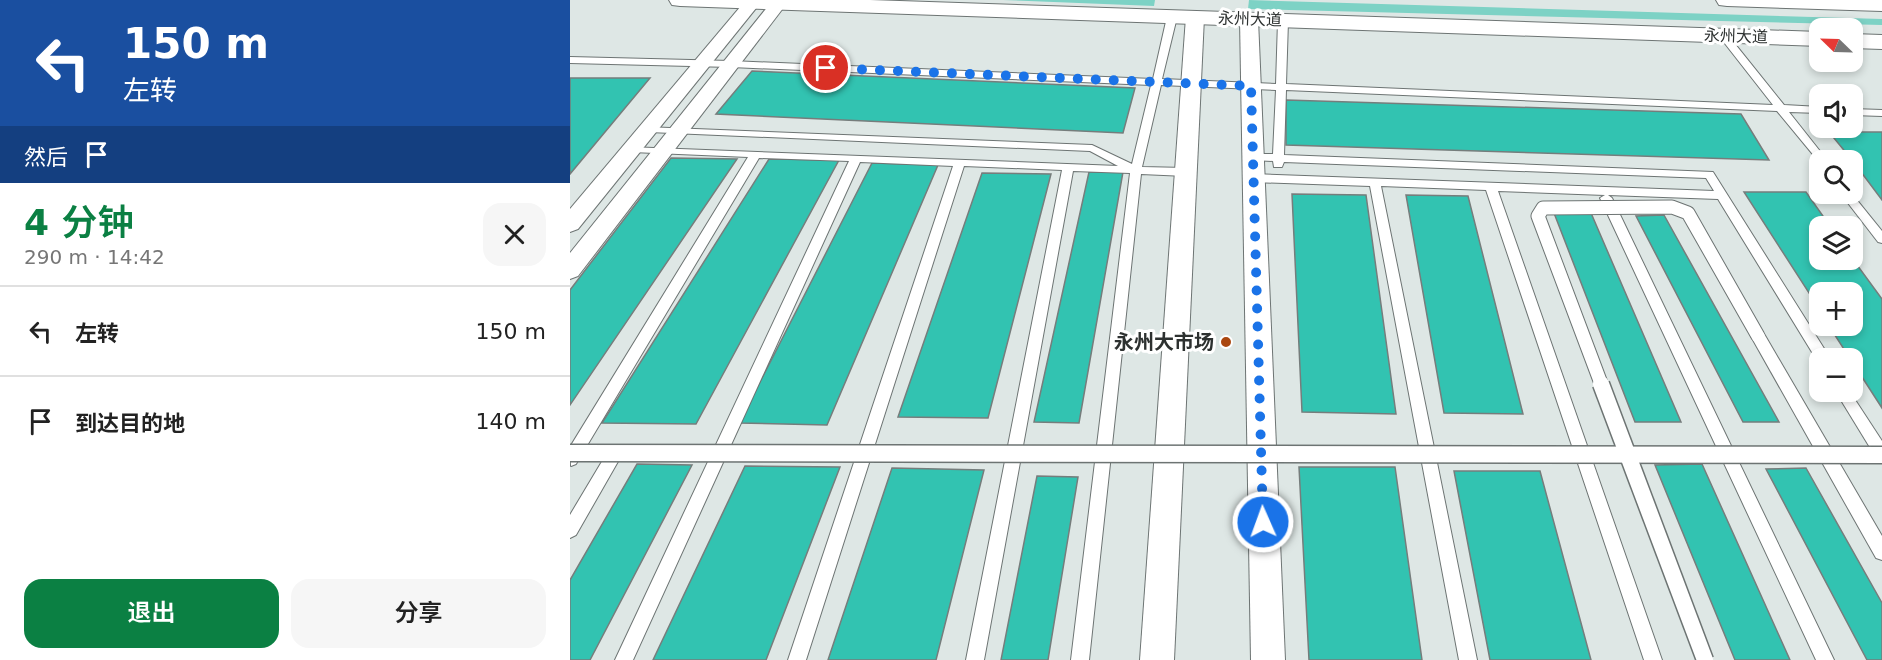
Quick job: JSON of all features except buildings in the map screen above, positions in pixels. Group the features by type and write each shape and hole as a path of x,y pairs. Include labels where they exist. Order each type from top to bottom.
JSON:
{"main road":[{"name":"永州大道","path":"680,0 1809,39"},
{"name":"永州大道","path":"1727,0 1882,5"},
{"path":"1863,41 1882,42"}],"street":[{"path":"570,224 753,2"},
{"path":"570,270 779,3"},
{"path":"1157,660 1191,84 1184,17"},
{"path":"1248,20 1251,86 1260,171 1268,660"}],"lane":[{"path":"1080,660 1136,170 1156,82 1184,17"},
{"path":"1278,158 1283,21"},
{"path":"1724,36 1813,150"},
{"path":"570,60 731,64 1809,110"},
{"path":"1863,112 1882,113"},
{"path":"649,129 1092,148 1136,170"},
{"path":"632,149 1186,172"},
{"path":"570,461 755,155"},
{"path":"624,660 856,158"},
{"path":"1260,171 1278,158"},
{"path":"1260,171 1278,158 1709,174 1817,348"},
{"path":"797,660 959,163"},
{"path":"975,660 1068,167"},
{"path":"1260,171 1376,183 1722,195"},
{"path":"1376,183 1468,660"},
{"path":"1491,187 1653,660"},
{"path":"1603,191 1825,660"},
{"path":"1854,204 1882,239"},
{"path":"1706,660 1538,216 1543,208 1672,207 1688,213 1882,552"},
{"path":"1849,402 1882,455"},
{"path":"570,453 1882,455"},
{"path":"570,530 615,453"}],"green space":[{"path":"1003,0 1155,0 1154,6"},
{"path":"1249,0 1849,18 1809,18 1809,23 1248,9"},
{"path":"1863,18 1882,19 1882,25 1863,25"}],"place":[{"name":"永州大市场","path":"1226,342"}],"route":[{"path":"826,68 1251,86 1263,522"}]}
